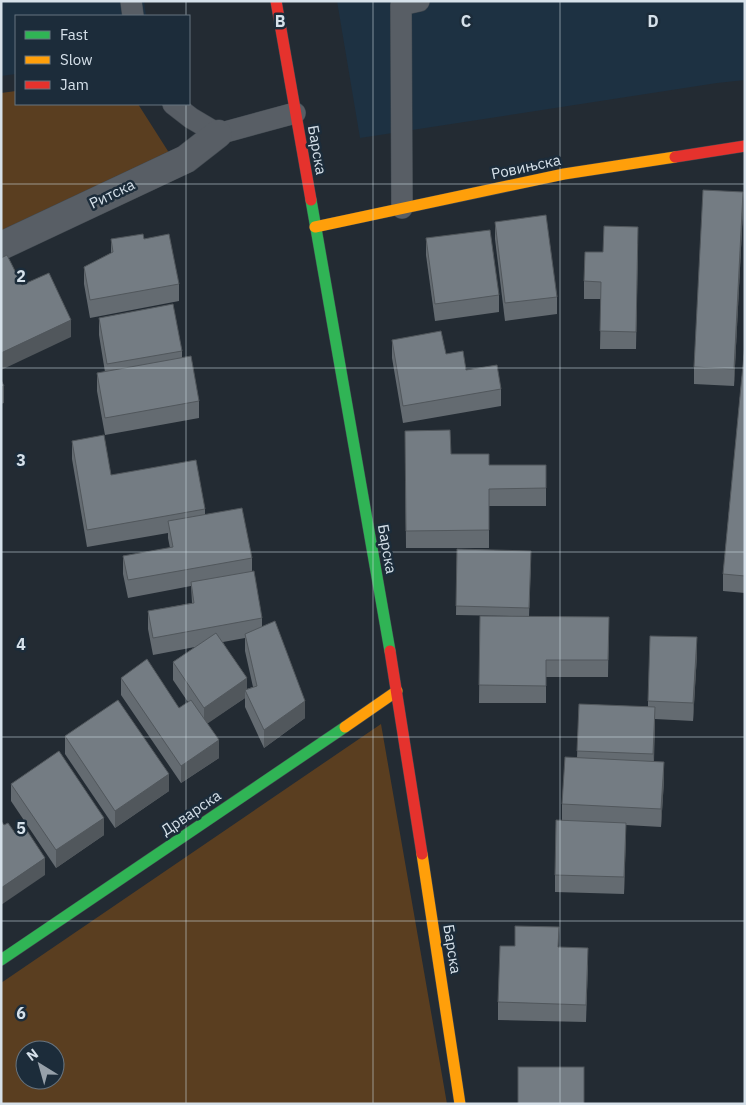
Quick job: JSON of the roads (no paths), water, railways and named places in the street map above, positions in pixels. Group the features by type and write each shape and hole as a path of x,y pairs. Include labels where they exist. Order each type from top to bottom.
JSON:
{"street":[{"name":"Барска","path":"276,1 397,691 460,1104"},
{"name":"Ритска","path":"1,246 186,159 218,134"},
{"name":"Ровињска","path":"315,227 564,174 745,146"},
{"name":"Дрварска","path":"1,960 397,691"}],"lane":[{"path":"130,1 133,15"},
{"path":"402,208 402,4 419,1"},
{"path":"175,105 191,118 218,134 295,113"}]}
